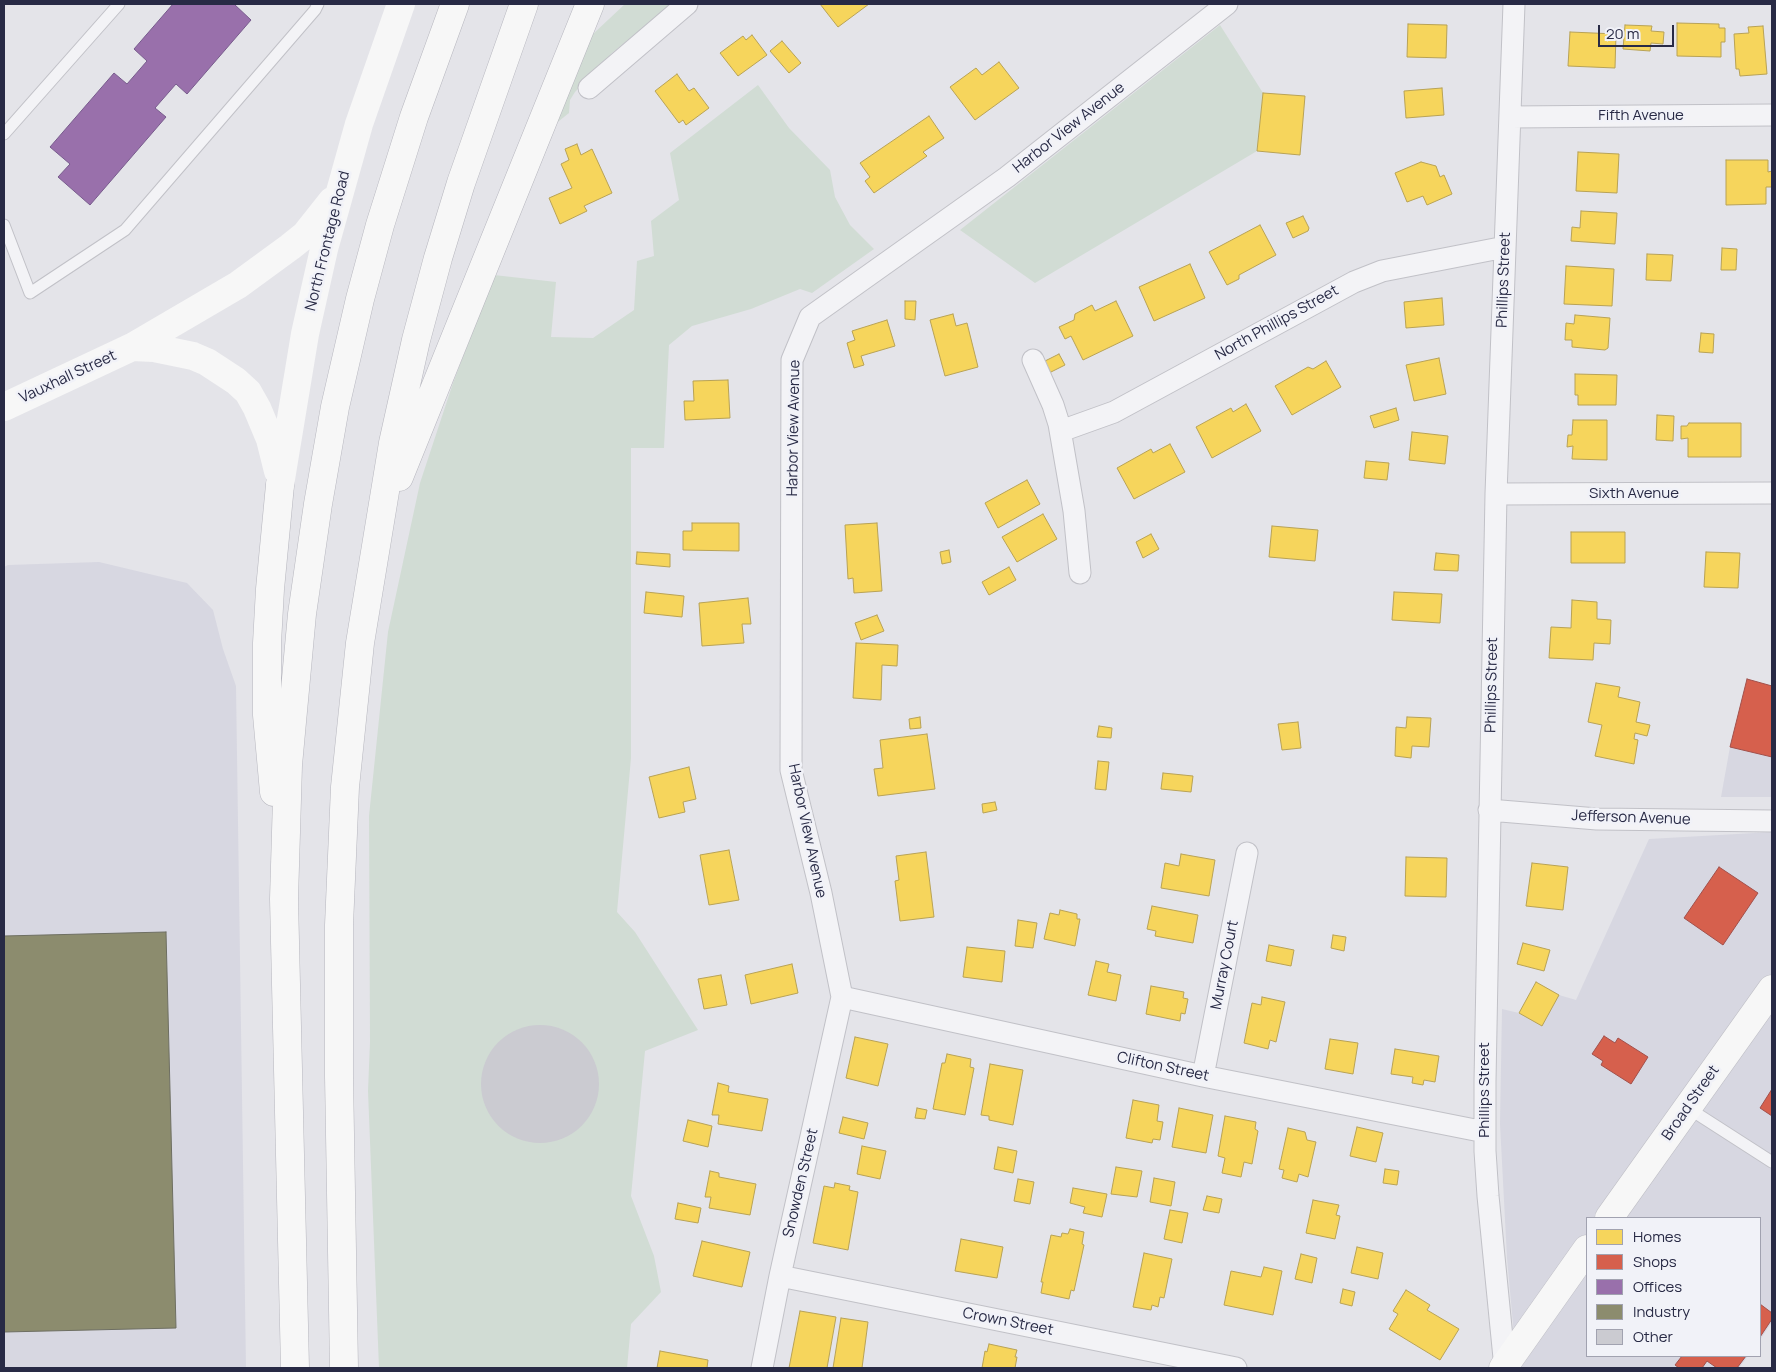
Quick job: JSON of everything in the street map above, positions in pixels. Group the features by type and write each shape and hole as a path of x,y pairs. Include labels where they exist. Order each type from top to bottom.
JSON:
{"main road":[{"name":"North Frontage Road","path":"280,485 309,312 340,189 375,76 401,4"},
{"path":"295,1368 285,970 285,845 288,765 302,614 316,513 335,407 358,306 388,198 414,117 455,4"},
{"path":"344,1368 338,1076 340,889 345,787 351,714 360,643 377,532 402,399 421,321 438,258 474,146 524,4"},
{"path":"377,532 590,4"},
{"name":"Vauxhall Street","path":"4,407 132,347 238,285 305,235 340,189"},
{"path":"132,347 154,348 193,356 229,375 242,386 257,408 270,439 280,485 270,589 267,691 271,767 277,814 285,845"},
{"name":"Broad Street","path":"1610,1217 1772,989"},
{"path":"1504,1367 1586,1250"}],"street":[{"path":"589,88 687,4"},
{"name":"Harbor View Avenue","path":"842,997 821,893 791,770 792,360 810,317 1007,177 1227,4"},
{"name":"Phillips Street","path":"1504,1367 1488,1196 1485,1132 1489,810 1496,494 1514,4"},
{"name":"Fifth Avenue","path":"1510,117 1772,115"},
{"name":"North Phillips Street","path":"1060,431 1114,412 1354,282 1382,271 1505,247"},
{"path":"1033,360 1056,412 1074,511 1080,572"},
{"name":"Sixth Avenue","path":"1496,494 1772,493"},
{"name":"Jefferson Avenue","path":"1489,810 1597,819 1772,821"},
{"name":"Murray Court","path":"1203,1076 1246,853"},
{"name":"Clifton Street","path":"842,997 1203,1076 1485,1132"},
{"name":"Snowden Street","path":"762,1368 780,1276 842,997"},
{"name":"Crown Street","path":"780,1276 1236,1368"}],"lane":[{"path":"4,134 119,4"},
{"path":"4,225 30,293 125,230 309,18 318,4"},
{"path":"1688,1108 1772,1162"}],"shaded area":[{"path":"625,4 672,4 612,53 575,92 570,100 569,113 549,129 593,34"},
{"path":"1220,25 1263,93 1257,151 1035,283 960,230"},
{"path":"758,85 789,128 830,170 835,197 850,225 874,249 812,293 800,289 751,309 692,326 669,345 664,448 631,448 631,758 617,912 635,932 698,1030 645,1051 631,1196 654,1256 661,1292 631,1324 627,1368 379,1368 368,1091 370,1042 369,816 388,632 420,483 453,383 494,275 556,282 551,337 593,338 634,310 637,261 654,256 651,221 679,200 670,153"},
{"path":"99,562 187,583 213,610 223,649 236,686 246,1368 4,1368 4,567 8,565"},
{"path":"1747,679 1772,686 1772,797 1721,797 1730,747"},
{"path":"1772,832 1772,1322 1761,1338 1761,1217 1586,1217 1586,1357 1747,1357 1739,1368 1517,1368 1507,1258 1500,1124 1502,1009 1519,1013 1536,982 1559,995 1576,1000 1649,839"}],"building: Homes":[{"path":"820,4 869,4 838,27"},
{"path":"1677,23 1719,24 1719,28 1725,28 1725,42 1721,42 1721,57 1677,56"},
{"path":"1408,24 1447,25 1446,58 1407,57"},
{"path":"1625,25 1652,26 1651,31 1664,32 1663,44 1651,43 1650,51 1623,49"},
{"path":"1763,26 1767,74 1740,76 1739,69 1736,69 1734,34 1749,33 1748,27"},
{"path":"1570,32 1616,34 1615,68 1568,66"},
{"path":"752,35 767,55 738,76 720,53 743,36 746,40"},
{"path":"782,41 801,63 789,73 770,51"},
{"path":"999,62 1019,88 975,120 950,87 976,68 982,75"},
{"path":"677,74 689,91 694,88 709,108 686,125 683,120 679,123 655,91"},
{"path":"1442,88 1444,115 1406,118 1404,91"},
{"path":"1263,93 1305,96 1300,155 1257,151"},
{"path":"929,116 944,138 923,152 927,156 874,193 865,181 870,177 860,163"},
{"path":"577,144 581,155 592,149 612,193 584,206 587,211 560,224 549,198 572,188 561,164 569,160 565,149"},
{"path":"1578,152 1619,154 1617,193 1576,191"},
{"path":"1726,160 1768,160 1768,172 1772,171 1772,187 1766,187 1766,204 1726,205"},
{"path":"1421,162 1436,166 1440,177 1444,175 1452,194 1427,205 1423,196 1407,202 1395,173"},
{"path":"1581,211 1617,213 1615,244 1571,241 1572,227 1580,228"},
{"path":"1303,216 1309,228 1308,231 1293,238 1286,223"},
{"path":"1260,225 1276,255 1239,275 1239,279 1227,285 1209,252"},
{"path":"1722,248 1737,249 1736,270 1721,270"},
{"path":"1647,254 1673,255 1671,281 1646,280"},
{"path":"1190,264 1205,298 1154,321 1139,287"},
{"path":"1566,266 1614,269 1612,306 1564,304"},
{"path":"1442,298 1444,325 1406,328 1404,302"},
{"path":"905,301 916,301 915,320 905,319"},
{"path":"1116,301 1133,336 1083,360 1071,336 1065,339 1059,327 1074,320 1075,314 1092,305 1095,311"},
{"path":"953,314 956,326 967,323 978,367 945,376 930,320"},
{"path":"1575,315 1610,318 1608,348 1605,350 1572,347 1572,340 1565,340 1566,323 1574,324"},
{"path":"887,320 895,346 861,356 864,365 854,368 847,343 855,340 852,331"},
{"path":"1701,333 1714,334 1713,353 1699,352"},
{"path":"1059,354 1065,365 1049,373 1043,362"},
{"path":"1439,358 1446,394 1414,401 1406,365"},
{"path":"1326,361 1341,387 1292,415 1275,386 1308,367 1313,369"},
{"path":"1575,374 1617,375 1616,405 1578,405 1578,395 1575,395"},
{"path":"728,380 730,418 685,420 684,401 694,401 693,381"},
{"path":"1246,404 1261,431 1212,458 1196,427 1231,408 1233,412"},
{"path":"1396,408 1399,420 1374,428 1370,416"},
{"path":"1657,415 1674,416 1673,441 1656,440"},
{"path":"1573,420 1607,420 1607,460 1572,459 1573,446 1567,447 1568,435 1572,435"},
{"path":"1689,423 1741,423 1741,457 1688,457 1688,438 1681,439 1681,426 1687,426"},
{"path":"1412,432 1448,436 1445,464 1409,460"},
{"path":"1170,444 1185,472 1134,499 1117,468 1151,449 1153,453"},
{"path":"1366,461 1389,463 1387,480 1364,478"},
{"path":"1027,480 1040,504 998,528 985,503"},
{"path":"1043,514 1057,539 1017,562 1002,537"},
{"path":"692,523 739,523 739,551 683,550 683,531 692,531"},
{"path":"877,523 882,591 854,593 853,578 848,579 845,525"},
{"path":"1272,526 1318,530 1315,561 1269,557"},
{"path":"1571,532 1625,532 1625,563 1571,563"},
{"path":"1151,534 1159,549 1143,558 1136,542"},
{"path":"949,550 951,562 942,564 940,552"},
{"path":"637,552 670,554 670,567 636,564"},
{"path":"1706,552 1740,553 1738,588 1704,587"},
{"path":"1436,553 1459,555 1458,571 1434,570"},
{"path":"1009,567 1016,580 989,595 982,582"},
{"path":"646,592 684,596 682,617 644,613"},
{"path":"1394,592 1442,594 1440,623 1392,620"},
{"path":"748,598 751,624 742,624 744,643 702,646 699,603"},
{"path":"1572,600 1597,602 1597,619 1611,620 1610,644 1594,643 1593,660 1549,658 1551,627 1571,628"},
{"path":"877,615 884,631 861,640 855,623"},
{"path":"856,643 898,645 897,666 882,665 881,700 853,698"},
{"path":"1596,683 1620,687 1618,697 1640,702 1636,722 1650,725 1647,736 1635,733 1634,739 1638,740 1634,764 1595,756 1602,725 1588,722"},
{"path":"920,717 921,728 910,729 909,719"},
{"path":"1407,717 1431,718 1429,747 1412,746 1411,758 1395,756 1396,727 1406,728"},
{"path":"1298,722 1301,748 1282,750 1278,724"},
{"path":"1099,726 1112,728 1111,738 1097,737"},
{"path":"927,734 935,789 878,796 874,769 883,768 880,740"},
{"path":"1098,761 1109,762 1106,790 1095,789"},
{"path":"689,767 696,799 683,802 685,812 659,818 649,777"},
{"path":"1163,773 1193,776 1191,792 1161,789"},
{"path":"995,802 997,810 983,813 982,804"},
{"path":"729,850 739,900 709,905 700,855"},
{"path":"926,852 934,917 900,921 895,881 899,880 896,856"},
{"path":"1181,854 1215,860 1209,896 1161,888 1165,863 1179,866"},
{"path":"1406,857 1447,858 1446,897 1405,896"},
{"path":"1532,863 1568,867 1563,910 1526,906"},
{"path":"1152,906 1198,915 1193,943 1155,936 1156,931 1147,929"},
{"path":"1060,910 1077,914 1077,919 1080,919 1075,946 1044,939 1050,913 1059,915"},
{"path":"1018,920 1037,923 1033,948 1015,946"},
{"path":"1333,935 1346,937 1344,951 1331,948"},
{"path":"1523,943 1550,950 1544,971 1517,964"},
{"path":"1269,945 1294,950 1291,966 1266,961"},
{"path":"967,947 1005,951 1002,982 963,977"},
{"path":"1096,961 1109,964 1107,972 1121,975 1116,1001 1088,995"},
{"path":"792,964 798,993 751,1004 745,975"},
{"path":"721,975 727,1005 704,1009 698,979"},
{"path":"1536,982 1559,995 1542,1026 1519,1013"},
{"path":"1151,986 1184,992 1183,998 1188,999 1185,1014 1181,1013 1180,1021 1146,1014"},
{"path":"1262,997 1285,1002 1276,1042 1270,1040 1268,1049 1244,1043 1252,1003 1261,1005"},
{"path":"855,1037 888,1044 878,1086 846,1078"},
{"path":"1330,1039 1358,1043 1353,1074 1325,1069"},
{"path":"1395,1049 1439,1056 1435,1082 1424,1080 1423,1085 1412,1083 1413,1077 1391,1074"},
{"path":"947,1054 971,1059 970,1067 974,1068 965,1115 933,1109 942,1063 945,1063"},
{"path":"990,1064 1023,1070 1013,1125 989,1120 989,1116 981,1115"},
{"path":"718,1083 729,1086 728,1092 768,1099 762,1131 718,1124 719,1115 712,1115"},
{"path":"1133,1100 1159,1105 1157,1121 1163,1122 1160,1140 1153,1139 1152,1143 1126,1138"},
{"path":"917,1108 927,1110 925,1119 915,1118"},
{"path":"1179,1108 1213,1115 1206,1153 1172,1147"},
{"path":"1225,1116 1256,1122 1255,1129 1258,1131 1252,1164 1244,1162 1241,1177 1222,1173 1225,1158 1218,1156"},
{"path":"843,1117 868,1123 864,1139 839,1133"},
{"path":"688,1120 712,1126 708,1147 683,1141"},
{"path":"1357,1127 1383,1133 1376,1162 1350,1156"},
{"path":"1288,1128 1305,1132 1307,1140 1316,1142 1308,1177 1299,1174 1297,1182 1282,1178 1284,1170 1279,1169"},
{"path":"862,1146 886,1151 880,1179 857,1174"},
{"path":"998,1147 1017,1151 1013,1173 994,1169"},
{"path":"1116,1167 1142,1171 1137,1197 1111,1194"},
{"path":"1385,1169 1399,1171 1397,1185 1383,1183"},
{"path":"710,1171 719,1173 719,1177 756,1184 750,1215 709,1208 711,1197 705,1197"},
{"path":"1154,1178 1175,1182 1171,1206 1150,1202"},
{"path":"1018,1179 1034,1182 1030,1204 1014,1201"},
{"path":"835,1183 850,1186 849,1190 858,1192 848,1250 813,1243 824,1186 834,1188"},
{"path":"1073,1188 1107,1194 1102,1217 1083,1213 1085,1207 1070,1203"},
{"path":"1207,1196 1222,1199 1219,1213 1203,1210"},
{"path":"1313,1200 1339,1205 1336,1215 1340,1216 1335,1239 1306,1233"},
{"path":"678,1203 701,1208 698,1223 675,1219"},
{"path":"1170,1210 1188,1213 1182,1243 1164,1239"},
{"path":"1070,1229 1084,1232 1082,1244 1084,1245 1074,1291 1071,1290 1069,1299 1041,1293 1043,1282 1041,1282 1051,1235 1061,1237 1062,1233 1068,1234"},
{"path":"961,1239 1003,1247 997,1278 955,1271"},
{"path":"702,1241 750,1252 742,1287 693,1276"},
{"path":"1357,1247 1383,1253 1378,1279 1351,1273"},
{"path":"1144,1253 1172,1259 1164,1298 1160,1297 1158,1307 1152,1305 1151,1310 1133,1307"},
{"path":"1301,1254 1317,1258 1312,1283 1295,1279"},
{"path":"1264,1267 1282,1271 1273,1315 1224,1305 1231,1271 1261,1277"},
{"path":"1343,1289 1355,1292 1352,1306 1340,1303"},
{"path":"1406,1290 1430,1305 1427,1310 1459,1329 1440,1360 1389,1329 1398,1314 1393,1311"},
{"path":"800,1311 836,1317 827,1368 789,1368"},
{"path":"841,1318 868,1322 862,1368 833,1368"},
{"path":"989,1344 1017,1350 1015,1368 982,1368 985,1351 987,1352"},
{"path":"660,1351 708,1360 707,1368 657,1368"}],"building: Shops":[{"path":"1747,679 1772,686 1772,757 1730,747"},
{"path":"1719,867 1758,893 1723,945 1684,918"},
{"path":"1604,1036 1615,1043 1618,1038 1648,1057 1631,1084 1601,1065 1603,1061 1592,1054"},
{"path":"1772,1089 1772,1116 1760,1108"},
{"path":"1761,1305 1772,1313 1772,1319 1761,1336"},
{"path":"1681,1357 1745,1357 1737,1368 1717,1368 1707,1361 1702,1368 1679,1368 1675,1365"}],"building: Offices":[{"path":"173,4 234,4 251,20 187,94 176,84 155,108 166,117 90,205 58,177 70,164 50,147 114,73 127,84 147,61 134,49"}],"building: Industry":[{"path":"166,932 176,1328 4,1332 4,936"}],"building: Other":[{"path":"540,1025 562,1030 573,1035 589,1051 594,1062 599,1084 594,1106 589,1117 573,1133 562,1138 540,1143 518,1138 507,1133 491,1117 486,1106 481,1084 486,1062 491,1051 507,1035 518,1030"}]}
